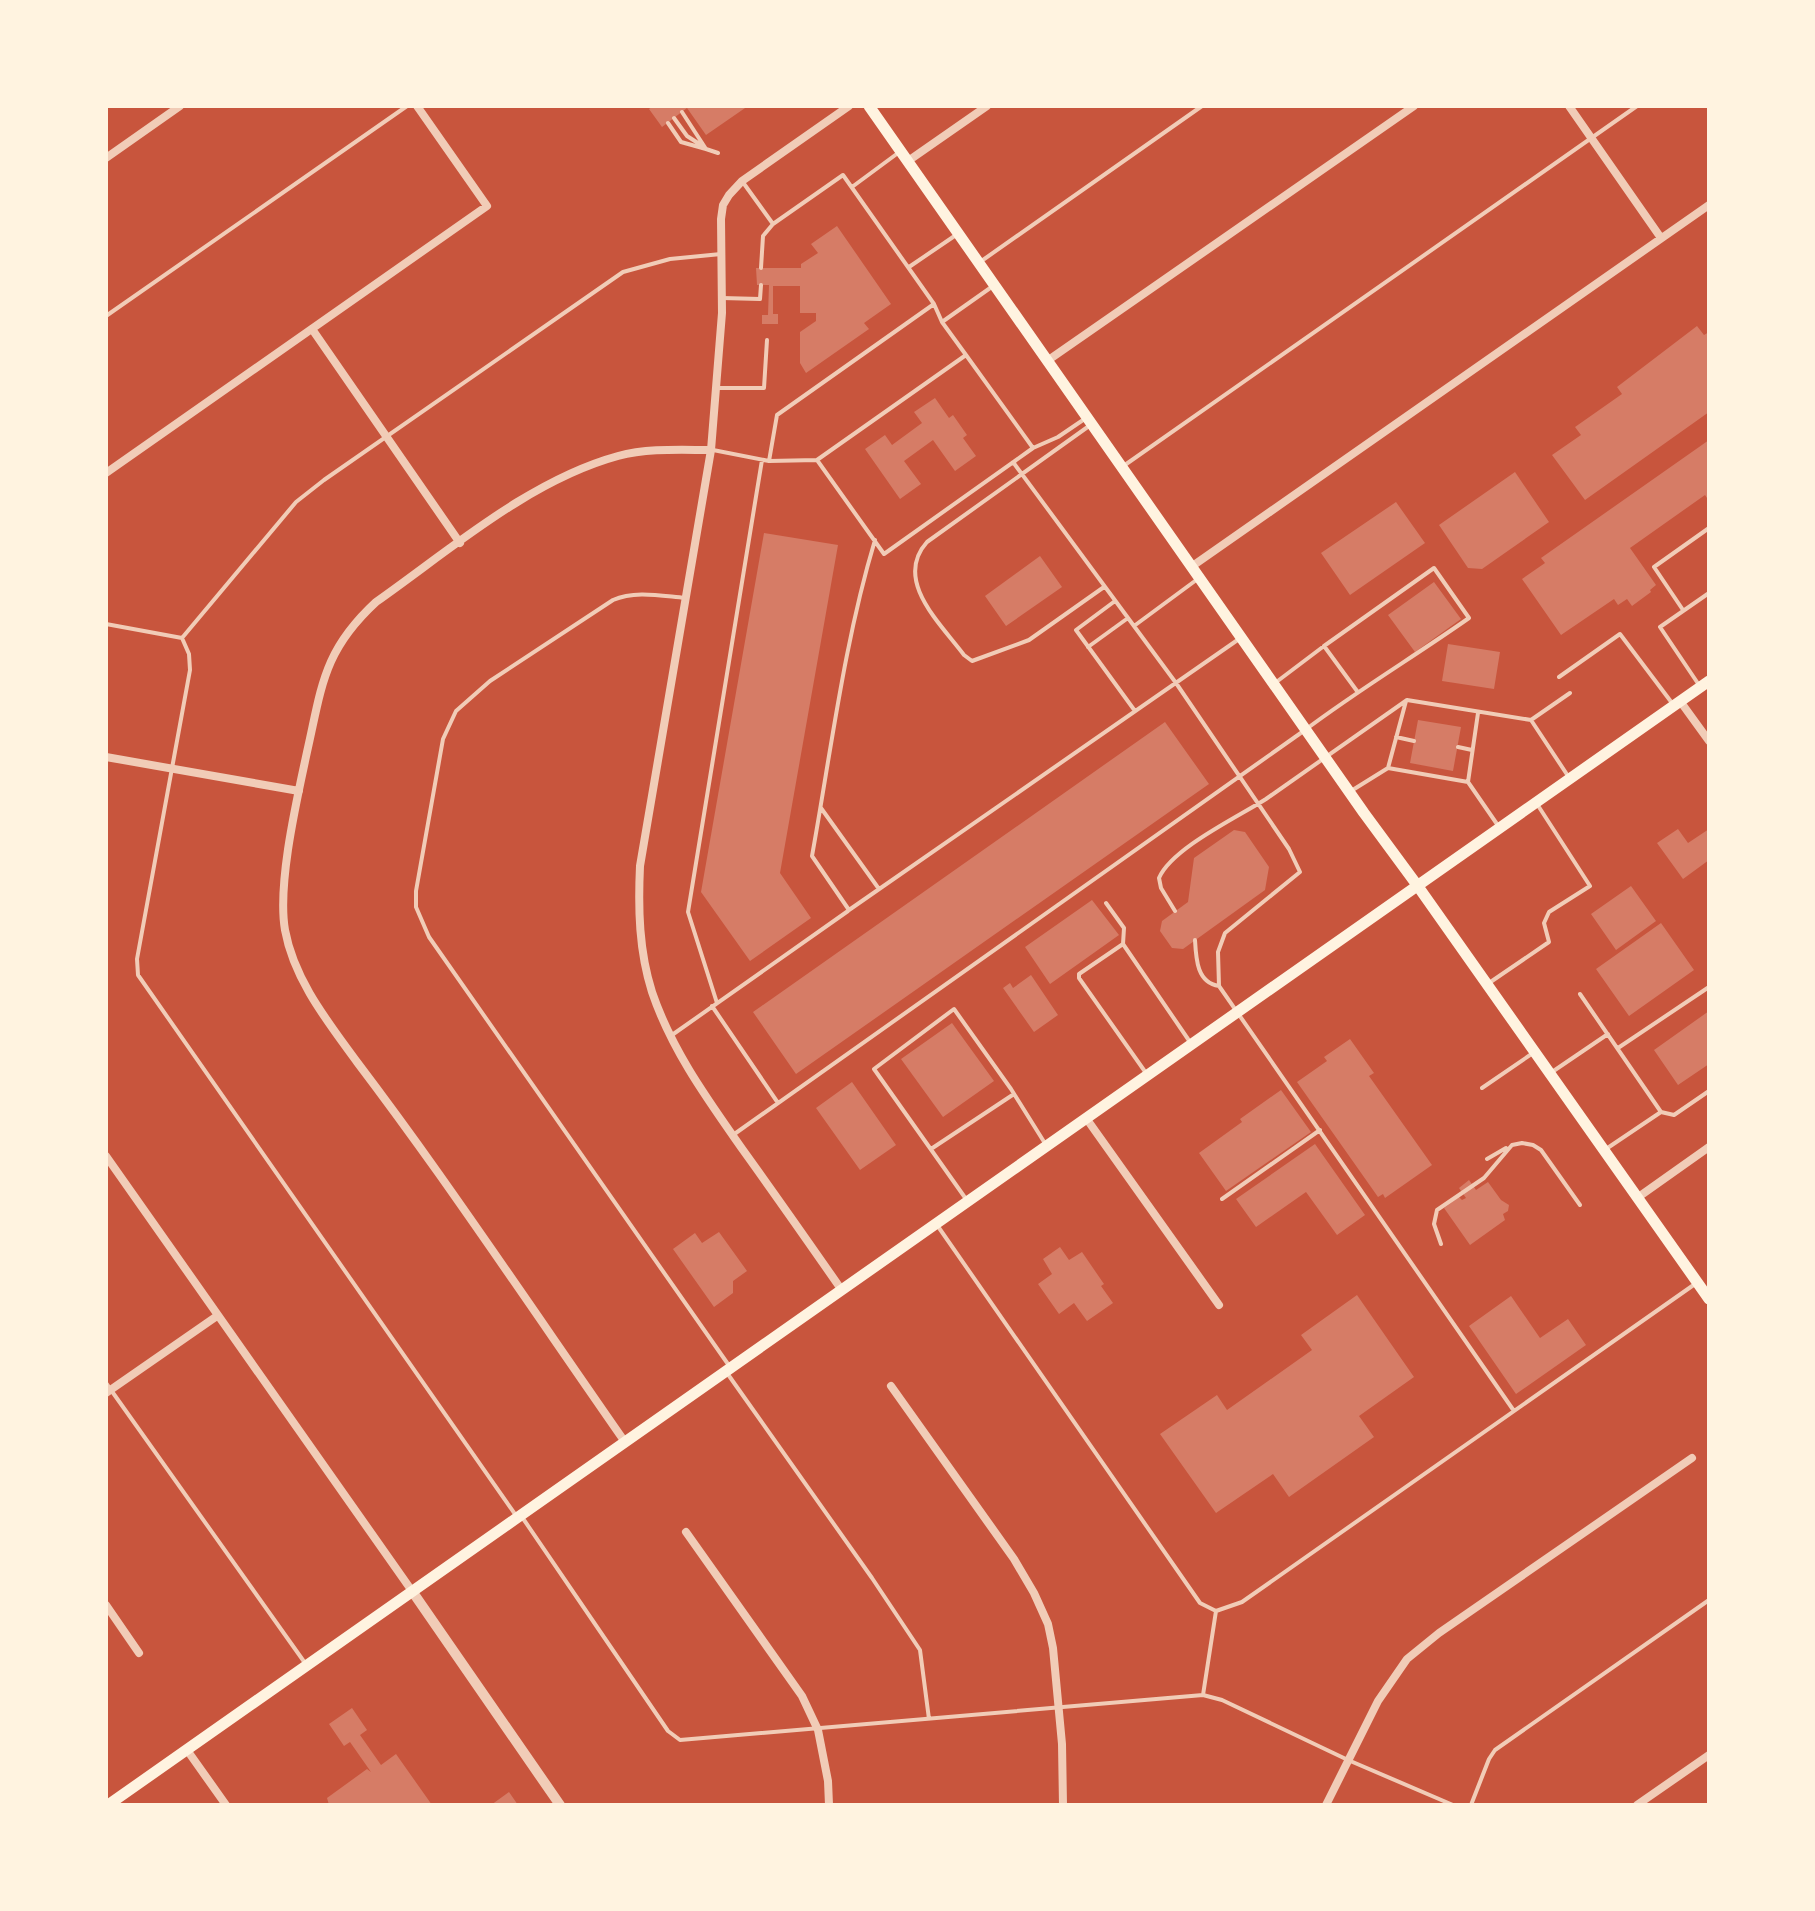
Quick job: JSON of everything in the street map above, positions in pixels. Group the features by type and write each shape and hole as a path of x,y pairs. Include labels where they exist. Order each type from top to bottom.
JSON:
{"main road":[{"path":"869,106 1305,730 1708,1295"},
{"path":"108,1805 1705,684"}],"street":[{"path":"106,158 180,106"},
{"path":"106,473 487,206 417,106"},
{"path":"841,1289 693,1078 670,1036 652,992 638,909 640,866 711,450 722,298 723,205 742,181 849,106"},
{"path":"904,156 987,106"},
{"path":"1047,361 1414,106"},
{"path":"1569,106 1661,238"},
{"path":"1191,567 1709,205"},
{"path":"312,329 460,543"},
{"path":"625,1442 307,989 286,933 282,904 299,791 326,670 343,638 376,602 538,489 581,468 632,454 711,450"},
{"path":"1677,703 1709,741"},
{"path":"106,757 299,791"},
{"path":"1086,1118 1219,1305"},
{"path":"1637,1198 1709,1147"},
{"path":"106,1156 560,1805"},
{"path":"108,1389 217,1316"},
{"path":"891,1386 1014,1559 1034,1593 1051,1636 1059,1708 1063,1805"},
{"path":"1326,1805 1378,1701 1407,1659 1439,1633 1692,1458"},
{"path":"686,1532 802,1696 818,1730 828,1781 829,1805"},
{"path":"106,1605 139,1653"},
{"path":"187,1750 226,1805"},
{"path":"1637,1805 1709,1755"}],"lane":[{"path":"106,316 407,106"},
{"path":"978,263 1202,106"},
{"path":"1122,468 1637,106"},
{"path":"682,112 706,149"},
{"path":"674,118 687,136 706,149"},
{"path":"668,123 681,142 718,153"},
{"path":"852,187 904,156"},
{"path":"761,268 763,236 773,224 843,175 934,304 942,322 1033,448"},
{"path":"742,181 773,224"},
{"path":"909,267 958,233"},
{"path":"182,638 296,502 386,436 623,272 670,259 722,254"},
{"path":"722,298 760,299 761,285"},
{"path":"942,322 994,285"},
{"path":"769,461 777,415 934,304"},
{"path":"716,388 764,388 767,340"},
{"path":"711,450 769,461 817,460 966,355"},
{"path":"817,460 884,554 1033,448 1089,421"},
{"path":"1089,421 1022,475 927,542 918,552 913,577 919,593 964,655 972,661 1029,640 1104,587"},
{"path":"762,460 688,912 715,1004 778,1103"},
{"path":"1013,462 1176,683 1289,849 1300,872 1225,933 1218,952 1219,986 1514,1411"},
{"path":"1683,610 1654,567 1709,528"},
{"path":"849,910 812,856 850,641 875,540"},
{"path":"733,1135 1357,691 1379,680 1469,618 1434,568 1273,684"},
{"path":"1134,626 1199,578"},
{"path":"1705,684 1660,627 1709,593"},
{"path":"685,598 624,595 490,681 456,711 441,752 416,891 416,907 429,937 914,1641 922,1660 929,1720"},
{"path":"1115,601 1076,630 1135,711"},
{"path":"1088,647 1128,618"},
{"path":"106,624 182,638"},
{"path":"1559,677 1620,634 1677,703"},
{"path":"182,638 189,654 190,670 137,959 138,975 673,1736 691,1740 1203,1695 1222,1700 1348,1760 1453,1805"},
{"path":"670,1036 1241,638"},
{"path":"1324,646 1357,691"},
{"path":"1175,911 1161,888 1159,878 1176,858 1407,700 1531,720 1570,693"},
{"path":"1388,768 1407,700"},
{"path":"1478,713 1468,782 1500,827"},
{"path":"1531,720 1569,778"},
{"path":"1396,737 1414,741"},
{"path":"1458,747 1472,750"},
{"path":"1349,792 1388,768 1468,782"},
{"path":"1488,984 1549,942 1544,923 1549,912 1590,886 1535,802"},
{"path":"821,808 879,889"},
{"path":"1106,903 1124,928 1123,944 1191,1044"},
{"path":"1195,940 1202,977 1210,985 1219,986"},
{"path":"1123,944 1079,974 1079,978 1147,1075"},
{"path":"1617,1048 1709,987"},
{"path":"1580,994 1661,1112 1674,1115 1709,1091"},
{"path":"967,1201 874,1069 954,1009 1047,1146"},
{"path":"1550,1073 1608,1034"},
{"path":"1482,1088 1535,1052"},
{"path":"931,1149 1014,1094"},
{"path":"1604,1150 1661,1112"},
{"path":"1222,1199 1320,1130"},
{"path":"1441,1244 1434,1224 1437,1210 1484,1178 1512,1145"},
{"path":"1487,1159 1512,1145 1533,1145 1541,1150 1580,1205"},
{"path":"935,1223 1200,1603 1216,1611 1242,1602 1697,1282"},
{"path":"108,1389 307,1665"},
{"path":"1471,1805 1495,1750 1709,1600"},
{"path":"1203,1695 1216,1611"}],"building":[{"path":"653,106 748,106 706,135 687,108 662,127 649,109"},
{"path":"837,226 891,304 864,323 869,329 806,373 800,363 800,332 816,321 816,313 800,313 800,286 773,286 773,314 778,314 778,324 762,324 762,315 768,315 769,285 757,285 756,268 801,268 801,264 818,253 811,244"},
{"path":"1697,326 1704,335 1709,332 1709,412 1585,500 1552,455 1581,435 1575,427 1622,394 1617,387"},
{"path":"935,398 949,418 953,415 967,435 963,438 976,456 955,471 933,440 904,461 921,484 900,499 865,449 885,435 892,445 922,423 914,412"},
{"path":"1709,440 1709,501 1705,495 1630,548 1656,585 1651,592 1632,606 1627,599 1618,605 1614,599 1561,635 1522,579 1545,563 1541,558"},
{"path":"1515,472 1549,522 1482,569 1468,568 1439,525"},
{"path":"1396,502 1425,543 1350,595 1321,553"},
{"path":"764,533 838,545 780,873 811,918 750,961 701,892"},
{"path":"1040,556 1062,587 1006,626 985,596"},
{"path":"1434,582 1461,619 1415,652 1388,615"},
{"path":"1448,644 1500,652 1494,689 1442,681"},
{"path":"1418,720 1461,727 1453,771 1410,763"},
{"path":"1165,722 1209,784 796,1074 753,1012"},
{"path":"1678,829 1688,843 1709,829 1709,860 1683,879 1657,843"},
{"path":"1234,830 1245,832 1269,867 1265,890 1183,949 1172,948 1160,931 1162,921 1188,902 1194,858"},
{"path":"1631,886 1656,921 1616,950 1591,914"},
{"path":"1092,900 1119,935 1050,984 1025,947"},
{"path":"1661,923 1694,970 1629,1016 1596,969"},
{"path":"1031,975 1058,1015 1034,1032 1003,988 1010,983 1013,988"},
{"path":"1709,1011 1709,1064 1678,1085 1654,1050"},
{"path":"952,1023 994,1081 943,1117 901,1059"},
{"path":"1350,1039 1374,1073 1369,1076 1432,1165 1385,1198 1383,1194 1378,1197 1297,1082 1327,1061 1324,1057"},
{"path":"852,1082 896,1145 860,1170 816,1108"},
{"path":"1281,1090 1311,1132 1226,1191 1199,1153"},
{"path":"1315,1144 1365,1215 1337,1235 1306,1192 1256,1227 1236,1199"},
{"path":"1469,1180 1476,1190 1488,1182 1501,1200 1509,1205 1508,1211 1503,1214 1505,1220 1470,1245 1444,1208 1459,1197 1462,1200 1466,1198 1459,1188"},
{"path":"719,1232 747,1271 733,1281 733,1293 714,1307 673,1249 695,1233 702,1243"},
{"path":"1060,1247 1069,1260 1082,1252 1113,1303 1087,1321 1074,1303 1059,1314 1038,1284 1052,1274 1043,1259"},
{"path":"1357,1295 1414,1377 1359,1416 1374,1437 1289,1497 1273,1474 1216,1513 1160,1434 1217,1395 1227,1410 1312,1350 1301,1335"},
{"path":"1511,1296 1540,1338 1568,1319 1586,1345 1516,1394 1469,1326"},
{"path":"352,1708 367,1730 360,1735 381,1765 396,1754 432,1805 329,1805 327,1798 367,1769 371,1772 350,1742 344,1746 329,1724"},
{"path":"509,1792 518,1805 491,1805"}]}
